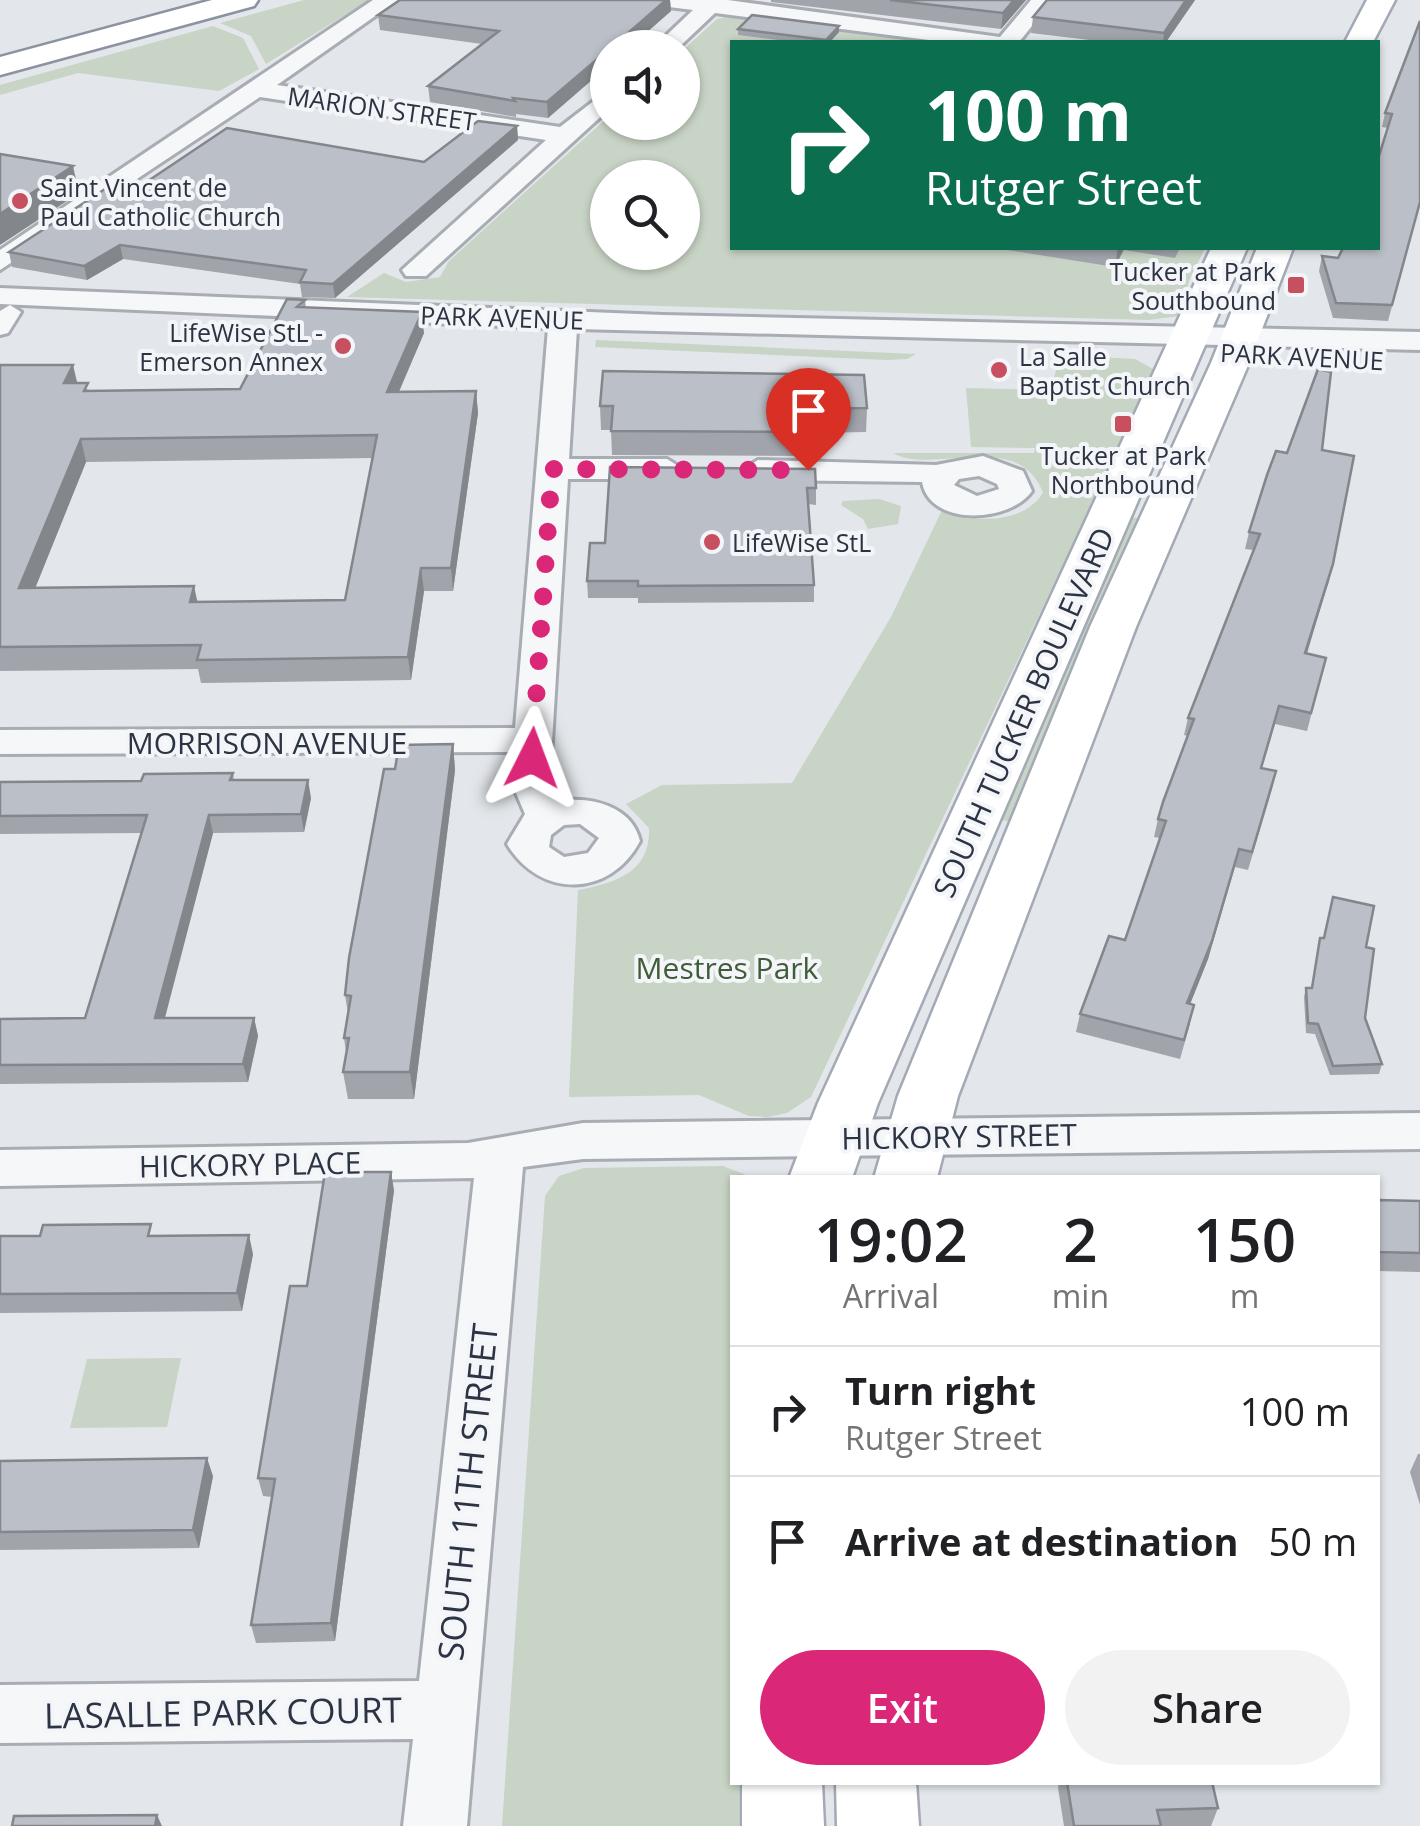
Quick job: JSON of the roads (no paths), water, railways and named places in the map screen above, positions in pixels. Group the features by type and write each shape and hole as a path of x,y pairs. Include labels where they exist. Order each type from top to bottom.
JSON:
{"main road":[{"path":"3,36 142,0"},
{"path":"0,66 244,0"},
{"path":"1360,40 1381,0"},
{"name":"SOUTH TUCKER BOULEVARD","path":"910,1157 1113,627 1213,342 1228,250"},
{"name":"SOUTH TUCKER BOULEVARD","path":"828,1158 1213,342 1275,250"},
{"path":"782,1785 783,1826"},
{"path":"876,1785 878,1826"}],"street":[{"path":"0,262 388,0"},
{"path":"661,0 714,3 980,40"},
{"path":"1010,40 1042,0"},
{"path":"684,30 714,3"},
{"name":"MARION STREET","path":"257,89 565,134"},
{"path":"416,270 590,112"},
{"name":"PARK AVENUE","path":"3,312 885,329 1022,345 1420,341"},
{"path":"548,817 533,780 533,740 563,320"},
{"name":"PARK AVENUE","path":"1213,342 1420,361"},
{"path":"552,469 694,470"},
{"path":"732,470 898,470 942,475"},
{"name":"MORRISON AVENUE","path":"0,742 533,740"},
{"name":"HICKORY STREET","path":"500,1158 551,1143 583,1141 828,1158 1420,1131"},
{"name":"HICKORY PLACE","path":"0,1168 500,1158"},
{"name":"SOUTH 11TH STREET","path":"435,1826 500,1158"},
{"name":"LASALLE PARK COURT","path":"0,1714 446,1710"}],"place":[{"name":"Saint Vincent de Paul Catholic Church","path":"20,201"},
{"name":"Tucker at Park Southbound","path":"1296,285"},
{"name":"LifeWise StL - Emerson Annex","path":"343,346"},
{"name":"La Salle Baptist Church","path":"999,370"},
{"name":"Tucker at Park Northbound","path":"1123,424"},
{"name":"LifeWise StL","path":"712,542"}],"park label":[{"name":"Mestres Park","path":"727,967"}]}
